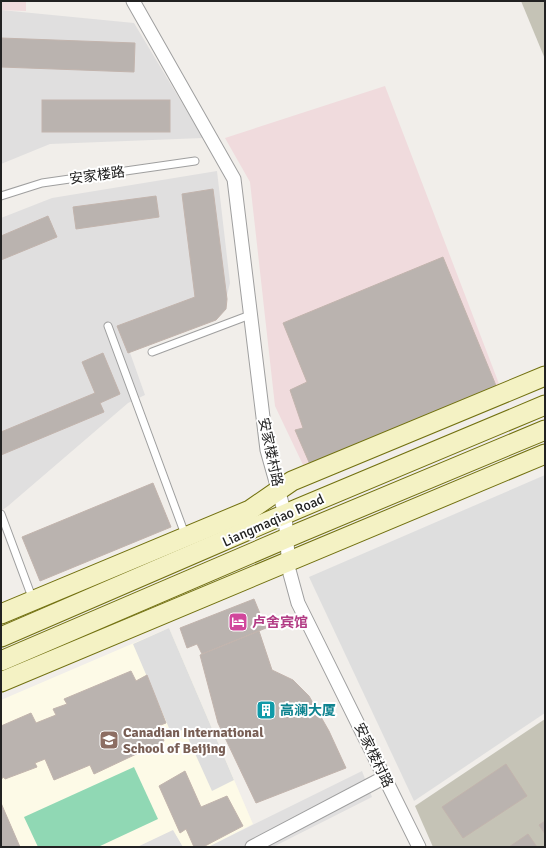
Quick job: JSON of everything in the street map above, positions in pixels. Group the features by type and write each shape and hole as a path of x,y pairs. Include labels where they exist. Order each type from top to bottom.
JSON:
{"street":[{"name":"安家楼村路","path":"133,1 234,179 267,450 285,514 288,537 288,562 298,603 419,847"},
{"path":"1,614 250,510 278,489 292,481 545,376"},
{"name":"Liangmaqiao Road","path":"1,637 285,514 545,405"},
{"name":"Liangmaqiao Road","path":"1,661 288,537 539,434"},
{"path":"1,682 545,454"},
{"path":"252,847 385,777"}],"lane":[{"name":"安家楼路","path":"1,196 42,183 196,161"},
{"path":"152,352 250,315"},
{"path":"108,326 186,537"},
{"path":"1,514 33,601"}],"shaded area":[{"path":"1,1 26,1 26,11 1,10"},
{"path":"521,1 545,1 545,59"},
{"path":"1,10 134,23 203,138 50,144 1,164"},
{"path":"385,86 501,389 304,467 275,406 250,182 225,138"},
{"path":"217,171 230,283 226,299 129,350 145,395 128,403 1,511 1,218 52,198"},
{"path":"545,475 545,713 414,801 309,577"},
{"name":"Canadian International School of Beijing","path":"169,628 253,824 208,847 183,847 173,830 137,847 1,847 1,700"},
{"path":"169,628 234,780 212,791 184,729 172,735 133,644"},
{"path":"545,719 545,847 433,847 415,806"},
{"path":"362,771 372,797 273,847 208,847"},
{"path":"173,829 183,847 137,847"}],"green space":[{"path":"134,767 158,819 98,847 38,847 24,817"}],"building":[{"path":"1,38 135,43 134,72 1,67"},
{"path":"42,100 170,100 170,132 42,132"},
{"path":"213,189 227,299 226,309 216,320 128,353 117,326 195,297 182,194"},
{"path":"156,196 159,217 76,229 73,207"},
{"path":"48,216 57,237 1,260 1,236"},
{"path":"443,257 497,388 312,469 295,430 303,428 290,390 307,382 283,323"},
{"path":"103,353 120,394 100,403 104,412 1,455 1,432 95,393 82,362"},
{"path":"153,483 171,527 40,581 22,537"},
{"path":"254,599 266,628 202,654 197,644 187,648 180,628"},
{"name":"高澜大厦","path":"259,631 272,670 293,680 309,696 329,731 346,768 256,803 218,723 200,655"},
{"path":"131,671 136,681 147,675 166,723 158,726 164,741 94,774 90,765 54,780 45,759 35,763 37,767 5,779 4,777 1,779 1,726 31,713 36,723 56,715 53,709 67,704 64,699"},
{"path":"506,764 527,796 463,838 442,807"},
{"path":"185,771 201,807 227,796 243,826 203,847 194,847 186,829 180,833 159,786"},
{"path":"1,803 20,847 1,847"},
{"path":"545,821 545,834 539,825"},
{"path":"528,834 537,847 509,847"}],"place":[{"name":"卢舍宾馆","path":"238,622"},
{"name":"高澜大厦","path":"266,710"},
{"name":"Canadian International School of Beijing","path":"109,740"}]}
